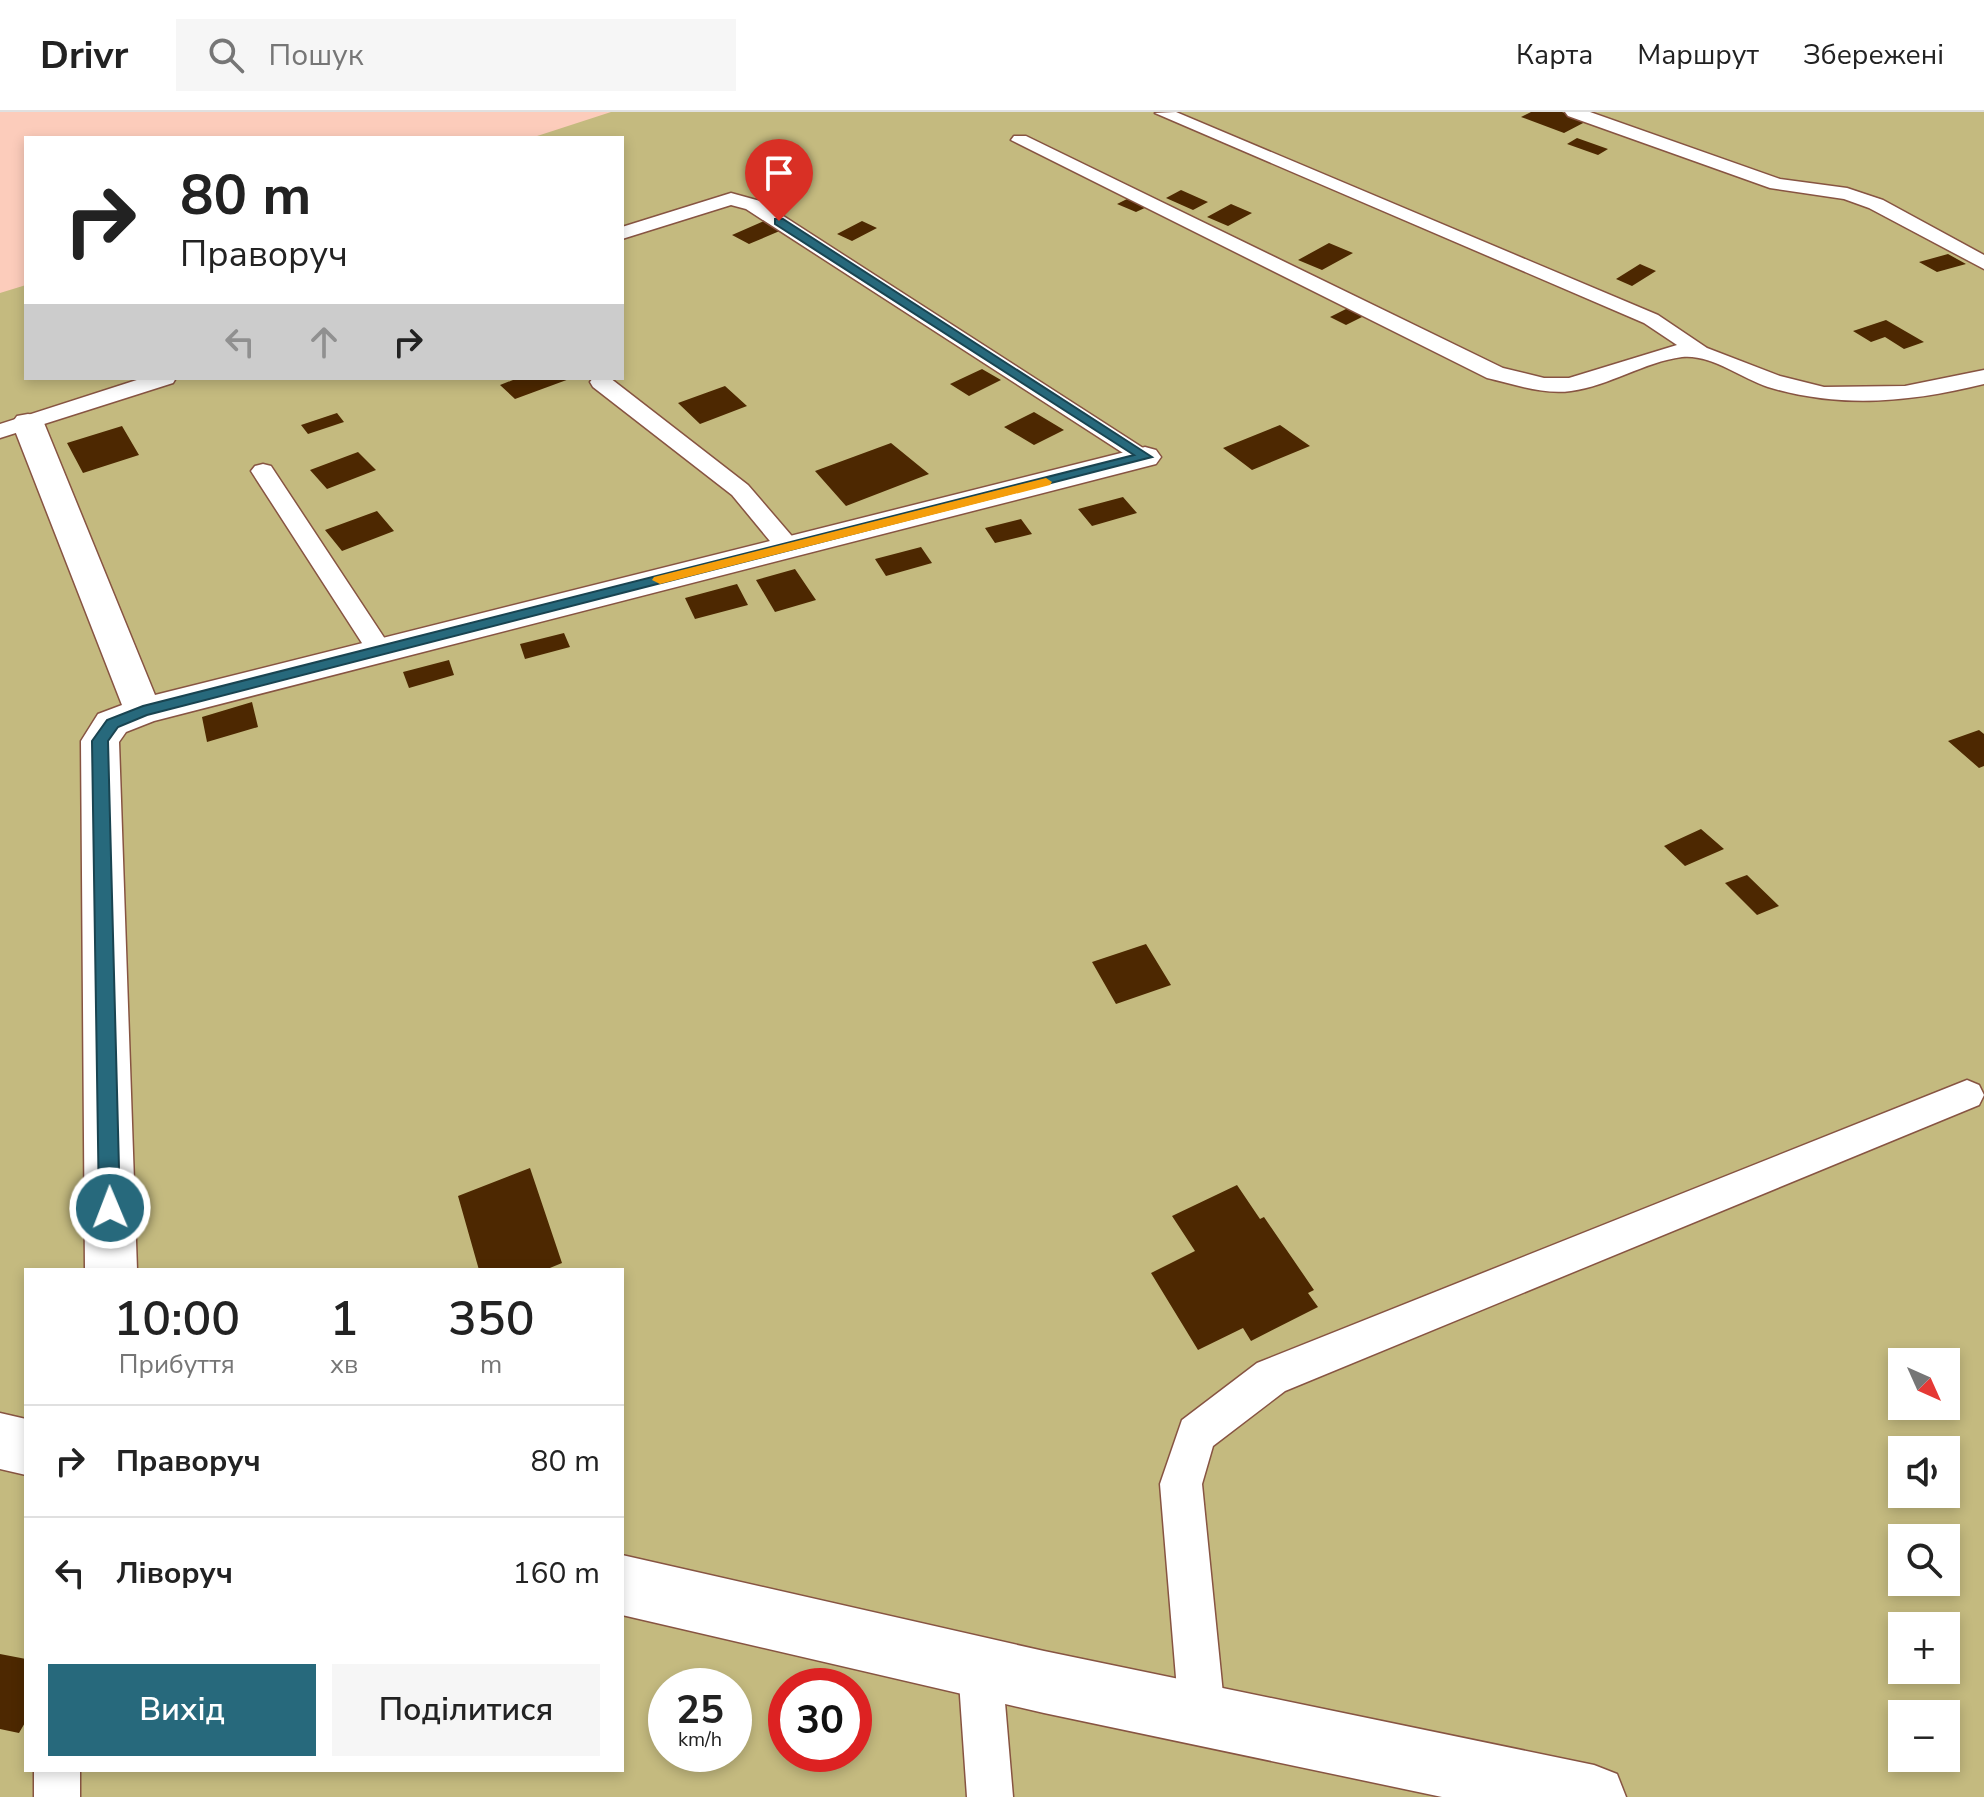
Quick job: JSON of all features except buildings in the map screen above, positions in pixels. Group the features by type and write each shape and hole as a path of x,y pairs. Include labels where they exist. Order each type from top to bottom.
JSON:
{"street":[{"path":"14,427 143,711"},
{"path":"111,1268 100,741 112,723 143,711 1145,457"},
{"path":"0,1441 24,1447"},
{"path":"624,1585 980,1667 1594,1797"}],"lane":[{"path":"1574,112 1777,184 1847,194 1876,204 1984,263"},
{"path":"1164,113 1651,319 1698,350"},
{"path":"1020,140 1495,373 1544,385 1570,385 1680,351 1698,350 1717,355 1769,381 1811,393 1877,395 1953,386 1984,377"},
{"path":"624,232 731,199 753,205 1145,457"},
{"path":"14,427 159,380"},
{"path":"601,382 740,490 788,547"},
{"path":"263,471 380,651"},
{"path":"1202,1714 1181,1484 1196,1434 1271,1377 1967,1095"},
{"path":"980,1667 990,1797"},
{"path":"57,1772 57,1797"}],"shaded area":[{"path":"611,112 1984,112 1984,1797 0,1797 0,293 24,286 24,380 624,380 624,136 537,136"}],"slow traffic":[{"path":"660,580 1046,482"}],"route":[{"path":"110,1208 100,741 112,723 143,711 1145,457 779,221"}]}
